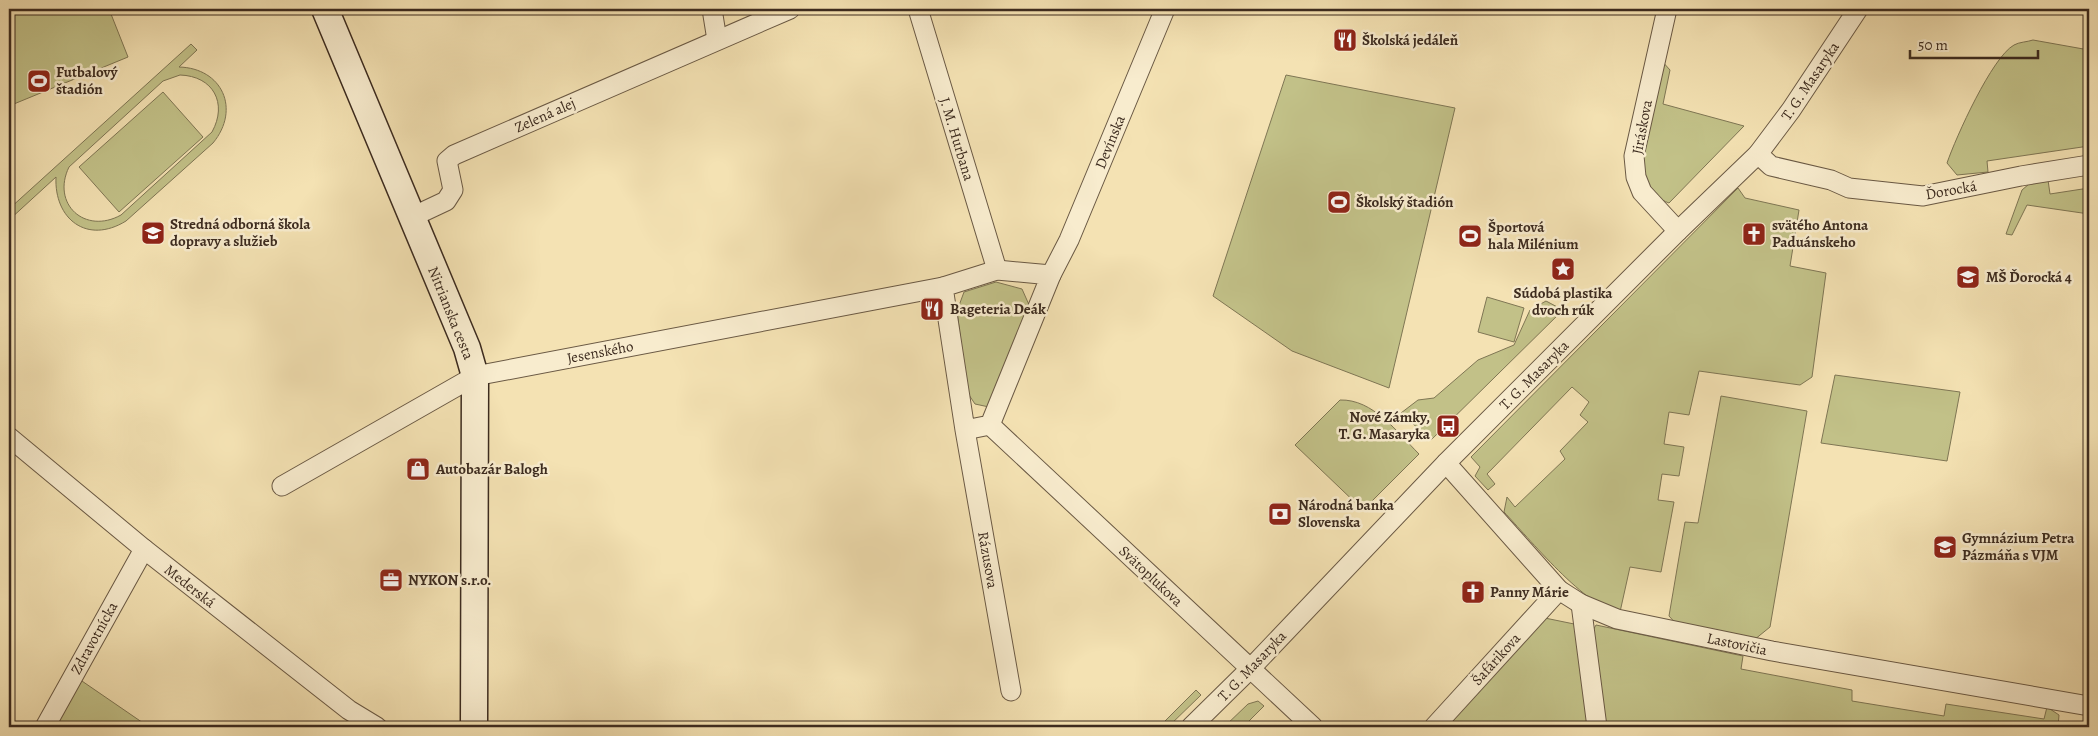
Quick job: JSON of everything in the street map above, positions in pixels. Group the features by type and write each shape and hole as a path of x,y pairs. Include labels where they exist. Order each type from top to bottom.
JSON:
{"main road":[{"name":"Nitrianska cesta","path":"324,9 467,348 475,376 474,727"}],"street":[{"path":"712,9 716,40"},
{"name":"Zelená alej","path":"412,217 446,201 453,190 447,161 454,155 790,9"},
{"name":"J. M. Hurbana","path":"918,9 997,270"},
{"name":"Devínska","path":"990,425 1051,275 1069,240 1165,9"},
{"name":"Jiráskova","path":"1667,9 1634,156 1636,177 1642,192 1678,231"},
{"name":"T. G. Masaryka","path":"1191,727 1446,463 1678,231 1758,154 1791,110 1858,9"},
{"name":"Ďorocká","path":"1758,154 1771,166 1831,180 1849,188 1923,196 2021,176 2089,165"},
{"path":"997,270 1051,275"},
{"name":"Jesenského","path":"282,486 475,376 943,287 997,270"},
{"name":"Rázusova","path":"943,287 964,430 1011,691"},
{"path":"964,430 990,425"},
{"name":"Svätoplukova","path":"990,425 1313,727"},
{"name":"Mederská","path":"9,438 144,549 349,710 377,727"},
{"name":"Lastovičia","path":"1446,463 1559,590 1581,604 1617,619 1772,651 2089,706"},
{"name":"Zdravotnícka","path":"45,727 144,549"},
{"name":"Šafárikova","path":"1434,727 1559,590"},
{"path":"1581,604 1597,727"}],"shaded area":[{"name":"Futbalový štadión","path":"9,9 109,9 128,57 9,106"},
{"path":"2033,40 2089,50 2089,146 1987,161 1988,172 1957,175 1947,163 1966,117 1986,81 2005,52 2016,44"},
{"path":"191,44 197,50 179,67 194,69 206,75 216,83 223,93 226,104 226,117 221,130 213,143 126,221 112,228 98,230 86,229 76,224 67,216 61,205 57,192 56,177 9,220 9,209","holes":["180,75 201,80 209,86 218,101 217,121 212,132 121,215 108,220 95,221 84,218 75,212 68,204 64,193 69,167 163,81"]},
{"path":"1661,60 1670,70 1663,104 1744,126 1669,203 1656,196 1648,185 1640,158"},
{"name":"Školský štadión","path":"1286,75 1455,108 1389,388 1292,351 1213,296"},
{"path":"163,92 203,137 119,212 79,167"},
{"path":"2048,180 2050,194 2089,188 2089,214 2027,205 2012,235 2006,234 2022,190 2029,184"},
{"path":"1738,188 1745,198 1799,210 1790,266 1826,273 1812,377 1800,385 1699,371 1689,415 1669,412 1664,444 1684,447 1679,476 1662,474 1658,500 1674,502 1661,572 1630,567 1620,612 1607,608 1575,586 1542,554 1504,512 1507,497 1515,507 1565,459 1560,451 1588,422 1580,415 1589,402 1572,387 1487,474 1495,484 1488,490 1475,476 1480,467 1471,457"},
{"path":"996,282 1022,289 1030,307 989,407 975,404 967,392 957,311 964,292"},
{"path":"1487,297 1524,308 1514,342 1478,332"},
{"path":"1546,301 1563,310 1431,440 1401,413 1418,400 1434,398 1478,360 1514,345 1530,310"},
{"path":"1835,375 1960,392 1947,461 1821,443"},
{"path":"1721,396 1807,411 1770,627 1754,640 1679,627 1669,616 1685,522 1698,523"},
{"path":"1340,400 1352,401 1374,411 1384,418 1419,454 1363,510 1295,445"},
{"path":"1540,617 1579,625 1597,727 1436,727"},
{"path":"1596,625 1743,656 1741,669 1852,690 1852,701 1944,716 1946,704 2044,719 2047,707 2059,715 2058,727 1604,727 1591,634"},
{"path":"79,679 149,727 53,727"},
{"path":"1196,690 1201,695 1168,727 1159,727"},
{"path":"1258,701 1264,706 1243,727 1224,727 1248,704"}],"place":[{"name":"Školská jedáleň","path":"1345,40"},
{"name":"Futbalový štadión","path":"39,81"},
{"name":"Školský štadión","path":"1339,202"},
{"name":"Stredná odborná škola dopravy a služieb","path":"153,233"},
{"name":"svätého Antona Paduánskeho","path":"1754,234"},
{"name":"Športová hala Milénium","path":"1470,236"},
{"name":"Súdobá plastika dvoch rúk","path":"1563,269"},
{"name":"MŠ Ďorocká 4","path":"1968,277"},
{"name":"Bageteria Deák","path":"932,309"},
{"name":"Nové Zámky, T. G. Masaryka","path":"1448,426"},
{"name":"Autobazár Balogh","path":"418,469"},
{"name":"Národná banka Slovenska","path":"1280,514"},
{"name":"Gymnázium Petra Pázmáňa s VJM","path":"1945,547"},
{"name":"NYKON s.r.o.","path":"391,580"},
{"name":"Panny Márie","path":"1473,592"}]}
